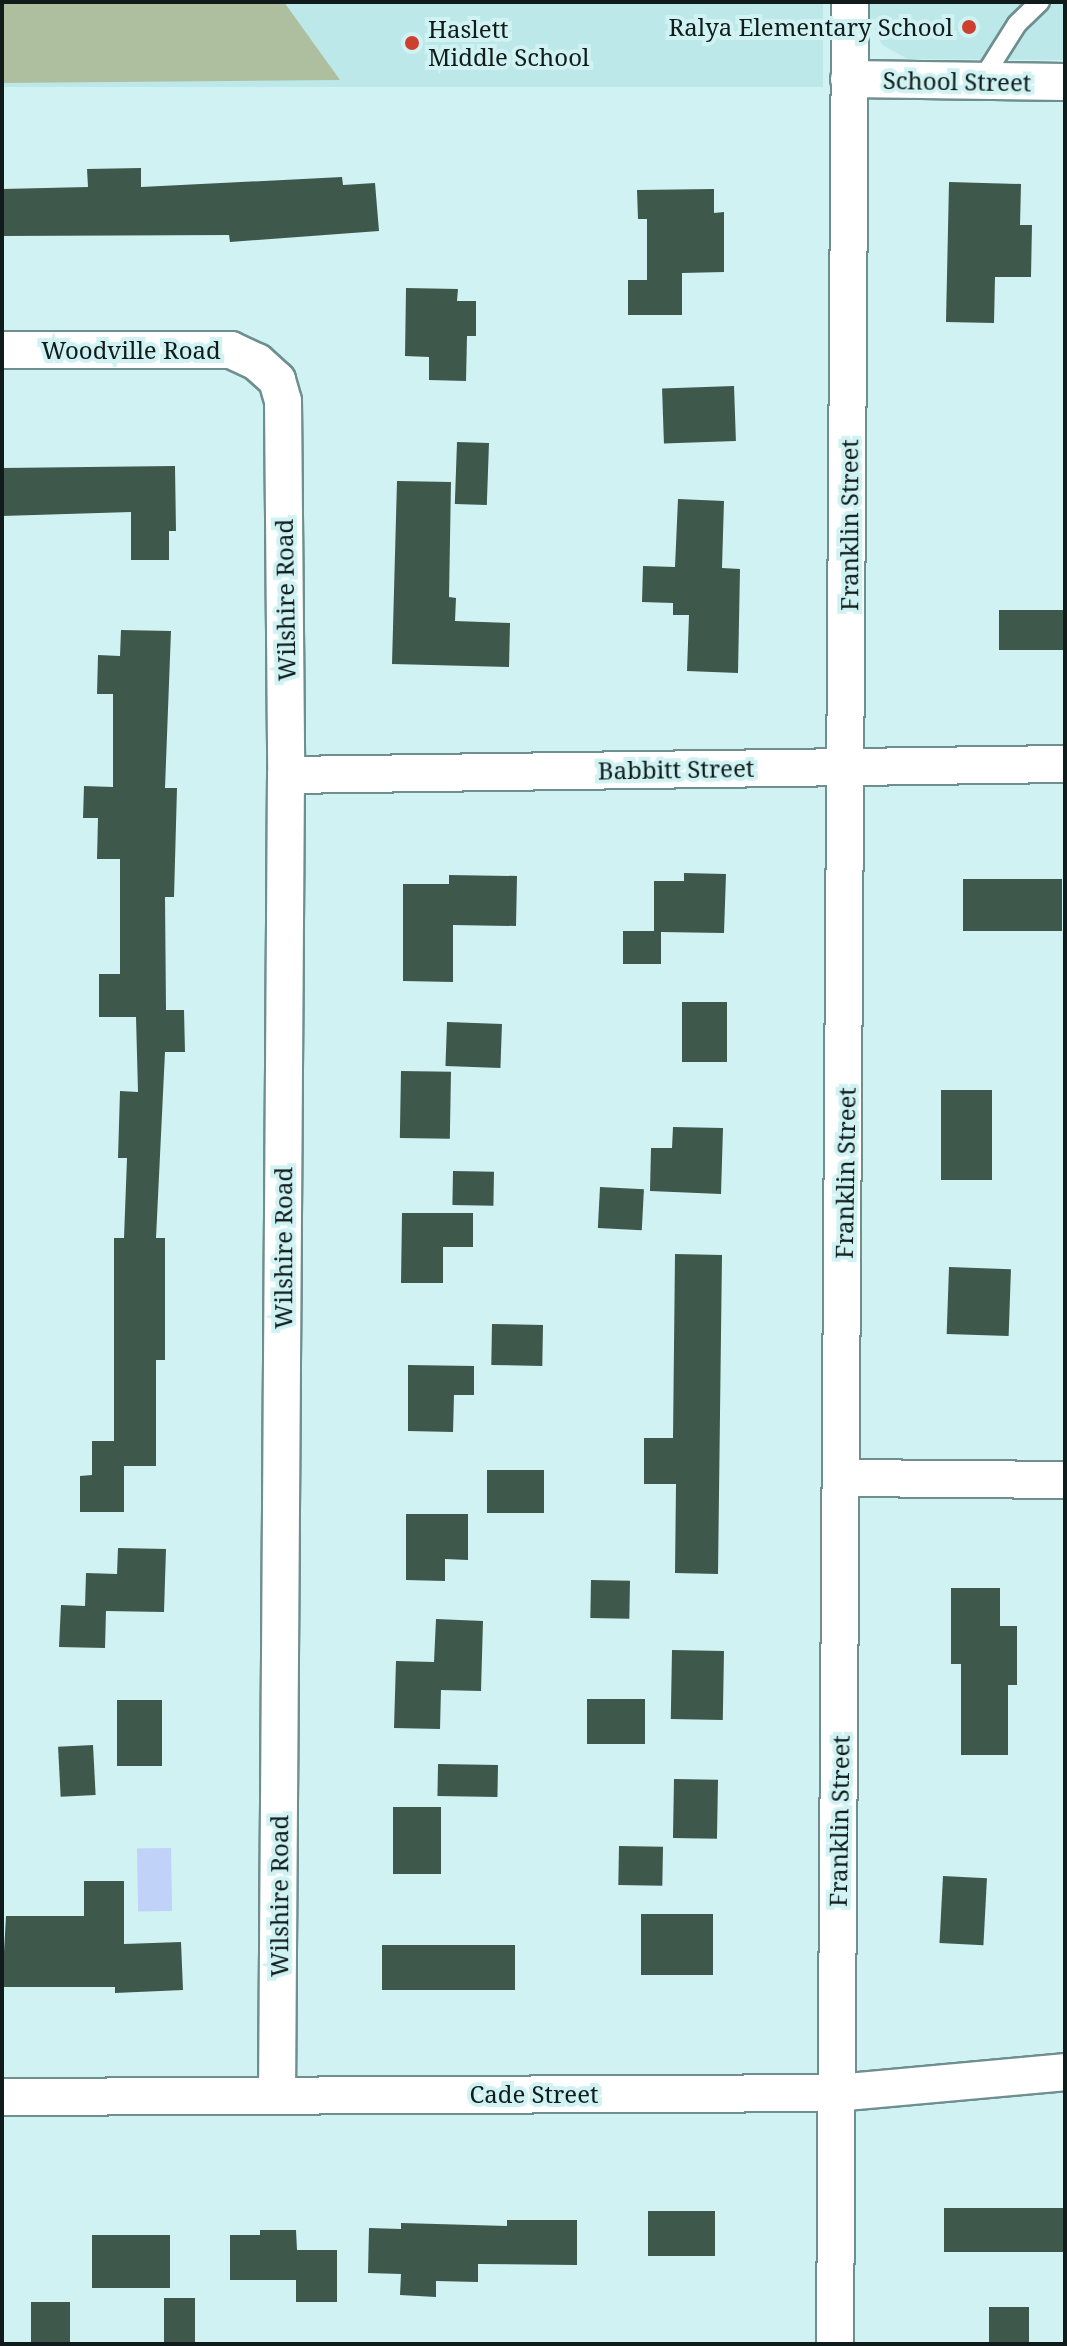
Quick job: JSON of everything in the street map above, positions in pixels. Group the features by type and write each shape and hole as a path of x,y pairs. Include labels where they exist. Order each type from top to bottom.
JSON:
{"street":[{"name":"Franklin Street","path":"835,2344 849,766 850,2"},
{"name":"School Street","path":"849,79 1065,82"},
{"name":"Woodville Road","path":"2,350 231,350 257,362 277,380 283,401"},
{"name":"Wilshire Road","path":"277,2096 286,775 283,401"},
{"name":"Babbitt Street","path":"286,775 1065,764"},
{"path":"842,1478 1065,1480"},
{"name":"Cade Street","path":"2,2097 836,2093 1065,2072"}],"lane":[{"path":"981,81 1017,24 1040,2"}],"shaded area":[{"name":"Haslett Middle School","path":"2,2 823,2 823,87 2,87"},
{"name":"Ralya Elementary School","path":"870,2 1065,2 1065,60 908,59 882,45 870,20"},
{"path":"171,1848 172,1911 138,1912 137,1849"}],"green space":[{"path":"2,2 284,2 340,80 2,83"}],"building":[{"path":"141,168 141,187 342,177 343,185 375,183 379,231 230,242 229,235 2,236 2,189 88,187 87,169"},
{"path":"949,182 1021,184 1020,225 1032,225 1031,277 995,277 994,323 946,322"},
{"path":"714,189 714,213 724,212 724,272 682,273 682,315 628,315 628,280 647,280 647,219 638,219 637,190"},
{"path":"406,288 458,289 457,301 476,301 476,336 467,336 466,381 429,380 429,357 405,356"},
{"path":"734,386 736,441 664,443 662,389"},
{"path":"457,442 489,443 487,505 455,504"},
{"path":"175,466 176,531 169,531 169,560 131,560 131,512 2,516 2,468"},
{"path":"397,481 451,482 449,597 456,598 455,621 510,623 509,667 392,664"},
{"path":"678,499 724,501 722,568 740,569 738,673 687,671 689,615 673,615 673,603 642,602 643,566 675,567"},
{"path":"999,610 1065,610 1065,650 999,650"},
{"path":"121,630 171,631 165,788 177,788 174,897 165,897 166,1010 184,1010 185,1052 165,1052 156,1238 165,1238 165,1360 156,1360 156,1466 124,1466 124,1512 80,1512 80,1476 92,1475 92,1441 114,1441 114,1238 124,1238 127,1158 118,1158 120,1091 138,1092 136,1017 99,1017 99,974 120,974 120,859 97,859 98,818 83,818 84,786 113,787 113,694 97,694 98,655 120,656"},
{"path":"684,873 726,874 724,933 661,932 661,964 623,964 623,931 654,931 654,881 684,881"},
{"path":"449,875 517,876 516,926 453,925 453,982 403,981 403,884 449,884"},
{"path":"963,879 1062,879 1062,931 963,931"},
{"path":"682,1002 727,1002 727,1062 682,1062"},
{"path":"447,1022 502,1024 500,1068 445,1066"},
{"path":"401,1071 451,1072 450,1139 400,1138"},
{"path":"941,1090 992,1090 992,1180 941,1180"},
{"path":"673,1127 723,1128 721,1194 650,1191 651,1148 672,1148"},
{"path":"453,1171 494,1172 493,1206 452,1205"},
{"path":"600,1187 644,1189 642,1230 598,1228"},
{"path":"402,1213 473,1213 473,1247 443,1247 443,1283 401,1283"},
{"path":"675,1254 722,1255 718,1574 675,1573 676,1484 644,1484 644,1438 673,1438"},
{"path":"949,1267 1011,1269 1009,1336 947,1334"},
{"path":"492,1324 543,1325 542,1366 491,1365"},
{"path":"408,1365 474,1366 474,1395 454,1395 453,1432 408,1431"},
{"path":"487,1470 544,1470 544,1513 487,1513"},
{"path":"406,1514 468,1514 468,1560 445,1559 445,1581 406,1580"},
{"path":"118,1548 166,1549 164,1612 106,1611 105,1648 59,1647 61,1605 85,1606 86,1573 117,1574"},
{"path":"591,1580 630,1581 629,1619 590,1618"},
{"path":"951,1588 1000,1588 1000,1626 1017,1626 1017,1685 1008,1685 1008,1755 961,1755 961,1664 951,1664"},
{"path":"436,1619 483,1621 481,1691 441,1690 440,1729 394,1728 396,1661 434,1662"},
{"path":"672,1650 724,1651 723,1720 671,1719"},
{"path":"587,1699 645,1699 645,1744 587,1744"},
{"path":"117,1700 162,1700 162,1766 117,1766"},
{"path":"93,1745 96,1795 61,1797 58,1747"},
{"path":"438,1764 498,1765 497,1797 437,1796"},
{"path":"674,1779 718,1780 717,1839 673,1838"},
{"path":"393,1807 441,1807 441,1874 393,1874"},
{"path":"619,1846 663,1847 662,1886 618,1885"},
{"path":"943,1876 987,1878 983,1945 939,1943"},
{"path":"84,1881 124,1881 124,1944 181,1942 183,1990 115,1993 115,1987 2,1987 6,1916 84,1916"},
{"path":"641,1914 713,1914 713,1975 641,1975"},
{"path":"382,1945 515,1945 515,1990 382,1990"},
{"path":"944,2208 1065,2208 1065,2252 944,2252"},
{"path":"648,2211 715,2211 715,2256 648,2256"},
{"path":"507,2220 577,2220 577,2265 478,2264 478,2282 436,2281 436,2297 400,2295 401,2274 368,2273 369,2228 401,2229 401,2223 507,2226"},
{"path":"260,2230 296,2230 297,2250 337,2250 337,2302 296,2302 296,2280 230,2280 230,2235 260,2235"},
{"path":"92,2235 170,2235 170,2288 92,2288"},
{"path":"164,2298 195,2298 195,2344 164,2344"},
{"path":"31,2302 70,2302 70,2344 31,2344"},
{"path":"989,2307 1029,2307 1029,2344 989,2344"}],"place":[{"name":"Ralya Elementary School","path":"969,27"},
{"name":"Haslett Middle School","path":"412,43"}]}
